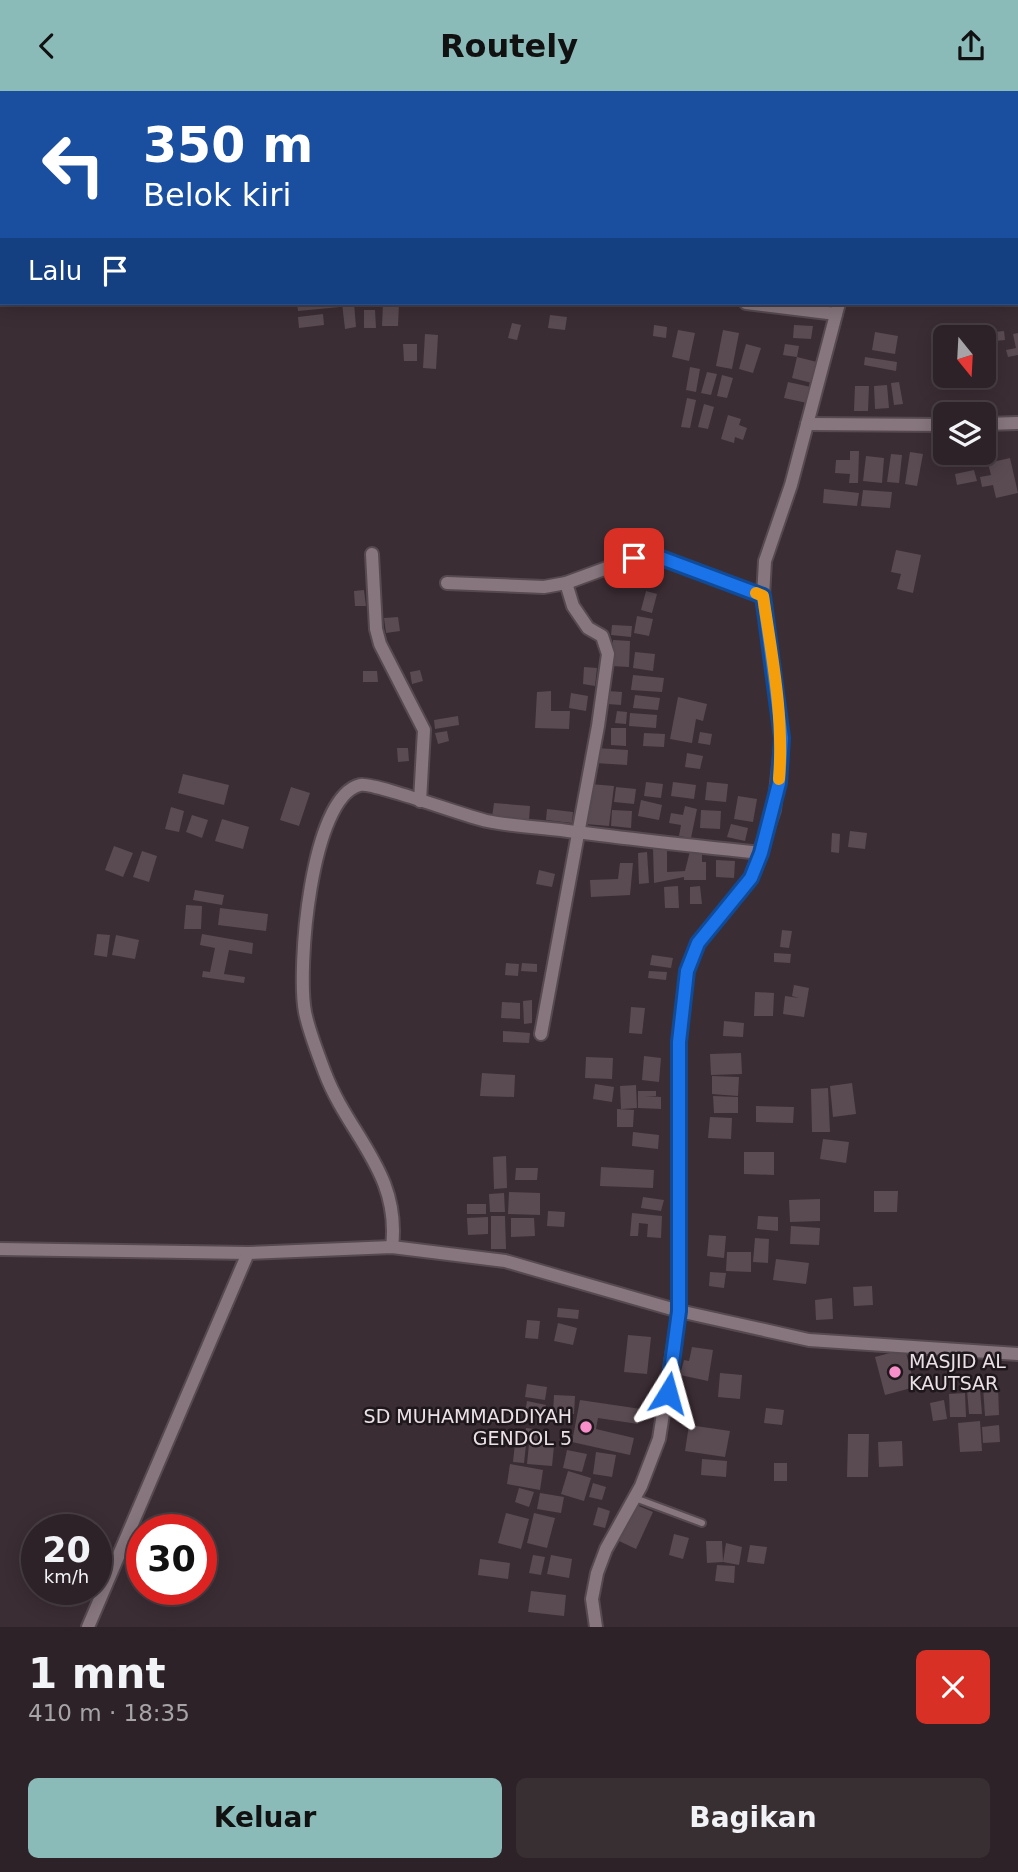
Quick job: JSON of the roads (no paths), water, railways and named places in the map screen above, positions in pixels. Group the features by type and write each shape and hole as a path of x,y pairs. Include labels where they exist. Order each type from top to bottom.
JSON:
{"street":[{"path":"596,1627 592,1599 597,1573 635,1498 659,1439 679,1311 679,1042 687,971 698,943 751,878 761,853 779,783 782,738 763,596 765,561 791,485 837,308 782,305"},
{"path":"807,423 933,425"},
{"path":"996,424 1018,423"},
{"path":"372,554 374,610 380,644 424,730 420,801"},
{"path":"447,583 544,587 566,583 634,558 656,556 763,596"},
{"path":"541,1034 608,654 602,636 588,628 573,606 566,583"},
{"path":"392,1247 395,1226 390,1194 379,1166 344,1113 326,1075 305,1013 302,976 310,894 323,834 338,801 348,790 368,785 486,821 761,853"},
{"path":"0,1249 248,1253 392,1247 505,1261 679,1311 809,1339 1018,1354"},
{"path":"88,1627 248,1253"}],"lane":[{"path":"635,1498 702,1523"}],"place":[{"name":"MASJID AL KAUTSAR","path":"895,1372"},
{"name":"SD MUHAMMADDIYAH GENDOL 5","path":"586,1427"}]}
